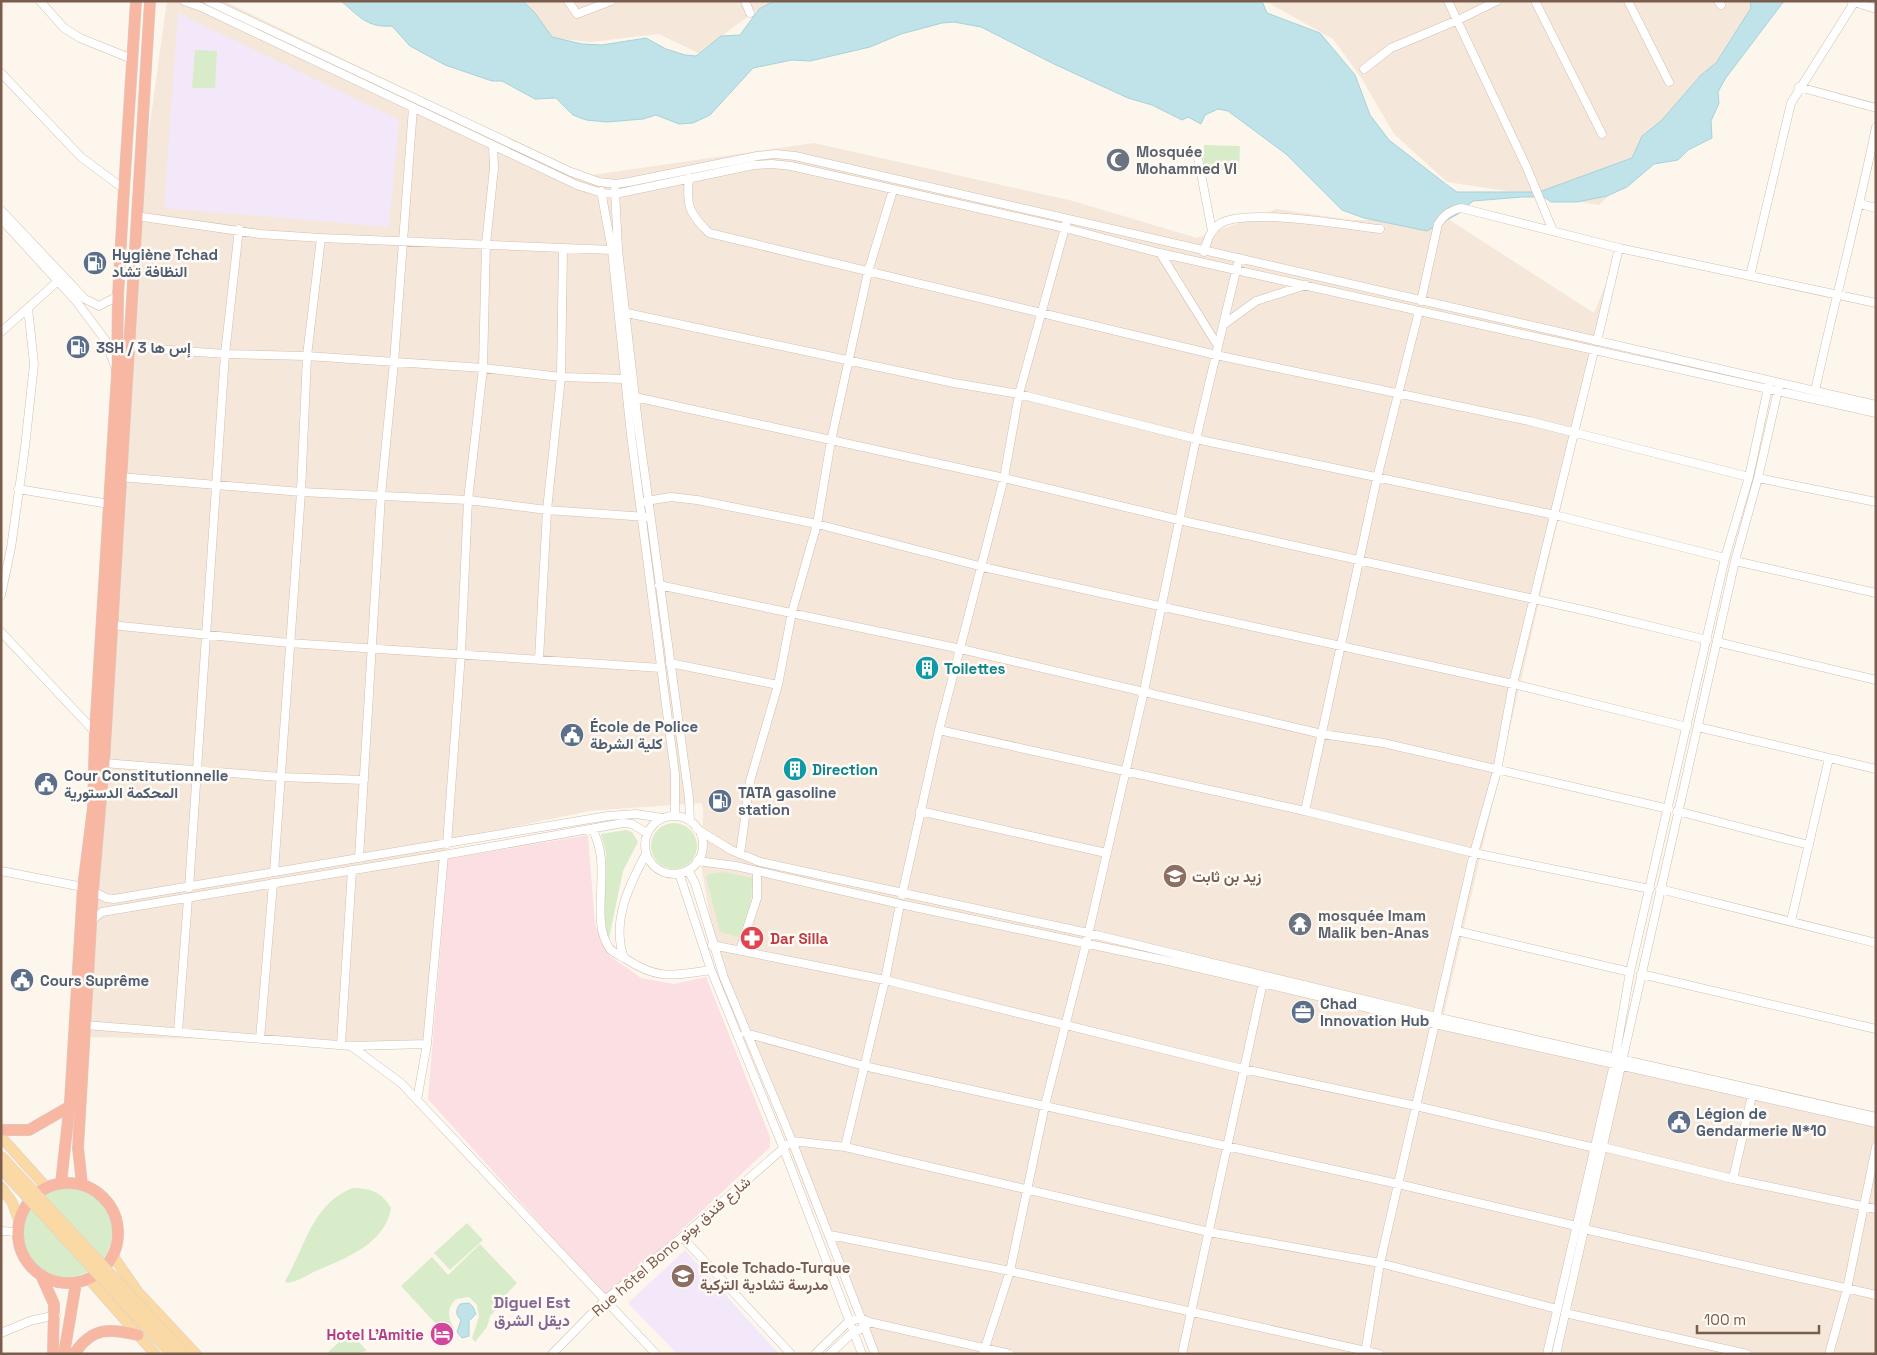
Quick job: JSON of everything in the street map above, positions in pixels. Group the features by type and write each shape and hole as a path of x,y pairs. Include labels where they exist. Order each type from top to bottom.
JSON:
{"highway":[{"path":"61,1182 88,889 95,732 117,374 118,296 136,1"},
{"path":"82,1184 78,1148 91,922 88,889 104,763 150,1"},
{"path":"1,1130 16,1132 29,1130 69,1107"},
{"path":"61,1182 82,1184 94,1189 112,1207 119,1232 113,1256 103,1270 89,1279 76,1283 58,1282 41,1275 28,1264 20,1248 18,1226 29,1201 46,1187 61,1182"},
{"path":"41,1275 51,1293 56,1315 53,1354"},
{"path":"64,1354 76,1283"},
{"path":"74,1354 86,1339 94,1333 117,1331 138,1335"}],"main road":[{"path":"1,1137 46,1187"},
{"path":"1,1156 185,1354"},
{"path":"1,1169 171,1354"},
{"path":"1,1187 12,1202 18,1226"},
{"path":"113,1256 138,1292 196,1354"},
{"path":"89,1279 155,1354"}],"street":[{"path":"40,1 64,28 80,38 132,59"},
{"path":"184,1 201,7 577,185 602,193 615,194 754,165 772,164 893,190 1239,258 1597,341 1769,385"},
{"path":"208,1 540,158 599,182 616,184 775,154 796,156 1066,224 1160,252 1594,351 1779,387 1876,412"},
{"path":"568,1 577,14 611,1"},
{"path":"744,1 750,13"},
{"path":"1448,1 1538,195 1552,231"},
{"path":"1364,69 1392,48 1497,1"},
{"path":"1535,1 1602,134"},
{"path":"1628,1 1669,82"},
{"path":"1750,276 1791,103 1799,87 1853,2 1876,9"},
{"path":"1,73 81,158 124,189"},
{"path":"1799,87 1876,108"},
{"path":"358,858 381,495 394,362 413,108"},
{"path":"433,118 436,108"},
{"path":"1816,391 1836,293 1860,204 1876,127"},
{"path":"447,844 461,653 468,500 483,368 486,244 494,168 493,146"},
{"path":"1197,153 1212,231"},
{"path":"689,178 687,196 690,211 709,232 1216,355 1399,392 1574,432 1749,477"},
{"path":"599,182 612,250 640,502 646,516 659,585 689,798 690,821"},
{"path":"616,184 618,250 649,500 646,516 661,668 675,774 675,816"},
{"path":"740,854 750,781 778,685 792,612 818,524 831,441 868,272 893,190"},
{"path":"1860,204 1876,208"},
{"path":"1421,301 1438,224 1443,217 1454,209 1461,208 1619,248 1876,303"},
{"path":"1,210 85,299 99,306 118,296"},
{"path":"136,216 239,229 260,234 612,250"},
{"path":"1204,252 1212,231 1223,222 1247,217 1301,219 1380,229"},
{"path":"1,219 58,281 106,341 117,374"},
{"path":"902,895 939,730 983,567 1004,478 1019,394 1066,224"},
{"path":"189,888 225,354 239,229"},
{"path":"274,872 301,492 307,356 321,238"},
{"path":"1597,341 1619,248"},
{"path":"539,659 547,510 561,377 563,249"},
{"path":"1160,252 1218,346"},
{"path":"984,1351 1010,1272 1045,1105 1086,944 1124,770 1144,691 1196,439 1239,258"},
{"path":"1,332 58,281"},
{"path":"1224,325 1256,301 1306,284"},
{"path":"1395,305 1397,295"},
{"path":"1,594 11,548 18,489 26,447 34,364 28,308"},
{"path":"1304,811 1377,478 1419,311"},
{"path":"627,313 1019,394 1196,439 1555,515 1725,558"},
{"path":"128,347 225,354 307,356 483,368 561,377 625,379"},
{"path":"1365,1352 1380,1263 1398,1184 1474,853 1497,771 1513,684 1594,351"},
{"path":"1556,1354 1584,1229 1617,1062 1630,972 1669,809 1725,558 1749,477 1769,385"},
{"path":"1779,387 1816,391 1876,405"},
{"path":"1617,1062 1623,1058 1677,811 1735,561 1758,478 1779,387"},
{"path":"635,397 1004,478 1179,520 1535,599 1707,640"},
{"path":"120,477 301,492 468,500 547,510 646,516"},
{"path":"1758,478 1876,502"},
{"path":"18,489 109,504"},
{"path":"640,502 671,497 697,500 818,524 983,567 1513,684 1687,727"},
{"path":"1735,561 1876,593"},
{"path":"659,585 961,649 1322,734 1383,743 1497,771 1669,809"},
{"path":"112,625 289,643 372,647 661,668"},
{"path":"1,632 95,732"},
{"path":"1717,642 1876,680"},
{"path":"670,663 778,685"},
{"path":"1698,727 1876,769"},
{"path":"939,730 1304,811 1474,853 1650,889"},
{"path":"1791,921 1830,758"},
{"path":"104,763 280,777 364,780"},
{"path":"920,811 1106,853"},
{"path":"1677,811 1808,845"},
{"path":"1,871 88,889 106,898 114,899 189,888 608,816 636,814 662,818 675,816 690,821 716,842 760,862 902,895 1088,934 1436,1021"},
{"path":"624,958 619,944 620,922 631,879 646,854 647,833 662,818"},
{"path":"91,922 102,912 623,823 632,824 647,833"},
{"path":"592,829 601,847 603,863 603,933 612,950 644,970 665,976 710,970"},
{"path":"646,854 656,867 671,874 688,870 698,861 702,845 698,829"},
{"path":"417,1100 426,1044 444,855"},
{"path":"698,861 721,864 1263,982 1876,1123"},
{"path":"341,1044 352,870"},
{"path":"688,870 695,883 712,944 745,1032 792,1141 861,1318 867,1325 875,1354"},
{"path":"740,950 757,898 757,872"},
{"path":"679,873 710,970 783,1148 852,1333 862,1354"},
{"path":"260,1039 273,883"},
{"path":"1660,889 1876,943"},
{"path":"178,1032 188,898"},
{"path":"845,1147 885,980 900,904"},
{"path":"1457,931 1630,972"},
{"path":"712,944 885,980 1243,1069 1876,1209"},
{"path":"1641,974 1876,1029"},
{"path":"1182,1354 1263,982"},
{"path":"86,1025 351,1046 426,1044"},
{"path":"745,1032 864,1066 1398,1184 1576,1226"},
{"path":"351,1046 384,1069 417,1100 656,1354"},
{"path":"1623,1058 1876,1117"},
{"path":"1733,1178 1752,1095"},
{"path":"792,1141 845,1147 1028,1188 1209,1232 1380,1263 1557,1310"},
{"name":"Rue hôtel Bono شارع فندق بونو","path":"552,1354 606,1299 682,1237 792,1141"},
{"path":"1547,1354 1576,1226 1599,1148"},
{"path":"1829,1354 1847,1288 1876,1148"},
{"path":"1,1231 18,1226"},
{"path":"1584,1229 1876,1295"},
{"path":"830,1235 1010,1272 1378,1354"},
{"path":"682,1237 791,1354"},
{"path":"1565,1313 1747,1354"},
{"path":"1,1333 30,1321 56,1315"},
{"path":"815,1354 848,1322 861,1318"},
{"path":"830,1354 852,1333 867,1325 984,1351 1010,1354"}],"shaded area":[{"path":"167,1 224,1 585,176 814,143 1073,201 1197,238 1277,209 1351,220 1448,219 1594,313 1621,247 1444,1014 1876,1112 1876,1354 873,1354 798,1171 714,940 702,871 703,808 701,803 589,811 447,841 432,944 425,1042 76,1037 135,231"},
{"path":"475,1 773,1 757,10 698,53 659,34 591,42 553,38"},
{"path":"1265,1 1768,1 1715,94 1599,205 1447,182 1394,134 1360,76 1333,39"},
{"path":"178,13 399,120 389,227 164,208"},
{"path":"588,835 595,925 610,956 641,978 674,984 706,977 770,1137 770,1147 608,1299 428,1099 448,859"},
{"name":"Ecole Tchado-Turque مدرسة تشادية التركية","path":"685,1250 779,1354 677,1354 628,1303"}],"green space":[{"path":"195,50 217,51 215,88 192,88"},
{"path":"1204,145 1240,146 1239,171 1203,169"},
{"path":"669,823 679,823 693,833 697,846 693,859 687,865 679,869 669,869 655,859 651,851 651,841 661,827"},
{"path":"626,830 632,832 638,842 623,871 609,938 604,927 606,853 601,834"},
{"path":"723,872 753,878 750,904 739,937 720,932 706,877 709,874"},
{"path":"67,1187 76,1188 92,1195 104,1207 111,1223 111,1241 104,1257 92,1269 76,1276 67,1277 58,1276 42,1269 30,1257 23,1241 22,1232 23,1223 30,1207 42,1195 58,1188"},
{"path":"353,1188 375,1192 384,1198 391,1208 387,1221 381,1231 373,1240 351,1255 298,1280 287,1283 285,1281 319,1215 339,1195"},
{"path":"467,1223 483,1240 450,1270 434,1253"},
{"path":"480,1244 517,1283 500,1301 502,1304 490,1316 487,1327 475,1342 472,1338 479,1317 477,1305 469,1297 456,1299 449,1312 454,1328 448,1337 401,1286 432,1257 448,1275"},
{"path":"350,1332 367,1351 354,1354 326,1354"}],"water":[{"path":"341,1 523,1 535,13 552,37 582,44 602,45 646,38 666,49 685,55 696,56 721,36 740,35 759,9 774,1 1262,1 1267,13 1320,33 1355,75 1370,115 1389,140 1457,192 1539,192 1632,158 1642,136 1661,121 1701,75 1716,63 1751,8 1750,1 1784,1 1725,79 1718,92 1719,103 1711,121 1712,138 1688,150 1678,160 1654,164 1627,187 1607,196 1577,202 1551,202 1544,197 1473,201 1458,214 1427,231 1364,218 1342,210 1286,154 1228,111 1218,109 1205,115 1201,124 1188,117 1182,120 1152,105 1128,98 1054,64 981,27 954,22 942,23 901,34 870,47 810,61 792,60 753,68 710,115 693,123 679,124 656,115 643,119 607,122 586,120 573,115 556,98 535,99 502,81 492,81 445,65 410,46 392,26 370,23 358,16"},
{"path":"469,1303 476,1314 469,1321 469,1336 462,1338 457,1332 461,1320 457,1315 458,1306"}],"place":[{"name":"Mosquée Mohammed VI","path":"1118,160"},
{"name":"Hygiène Tchad النظافة تشاد","path":"95,263"},
{"name":"3SH / 3 إس ها","path":"78,347"},
{"name":"Toilettes","path":"927,668"},
{"name":"École de Police كلية الشرطة","path":"572,735"},
{"name":"Direction","path":"795,769"},
{"name":"Cour Constitutionnelle المحكمة الدستورية","path":"46,784"},
{"name":"TATA gasoline station","path":"720,801"},
{"name":"زيد بن ثابت","path":"1175,876"},
{"name":"mosquée Imam Malik ben-Anas","path":"1300,924"},
{"name":"Dar Silla","path":"752,938"},
{"name":"Cours Suprême","path":"22,980"},
{"name":"Chad Innovation Hub","path":"1303,1012"},
{"name":"Légion de Gendarmerie N*10","path":"1679,1122"},
{"name":"Ecole Tchado-Turque مدرسة تشادية التركية","path":"683,1276"},
{"name":"Hotel L'Amitie","path":"442,1334"}],"district":[{"name":"Diguel Est ديقل الشرق","path":"532,1311"}]}
